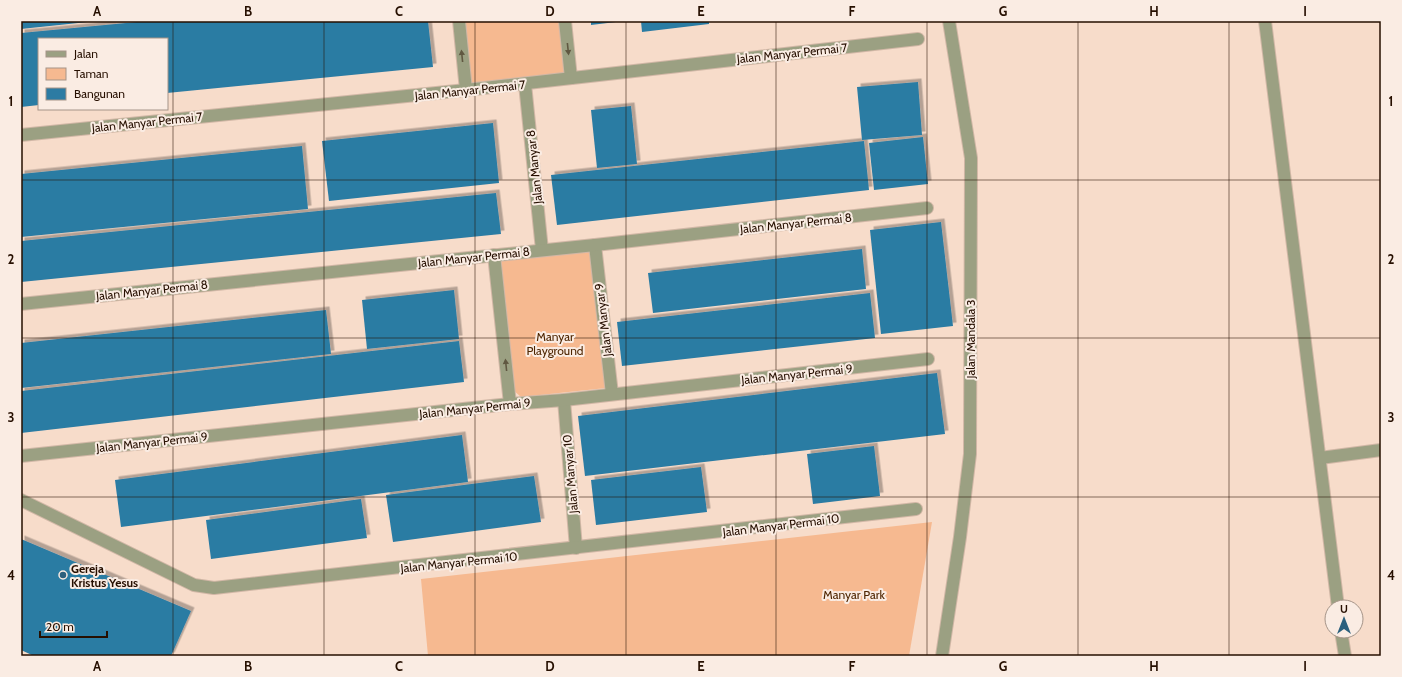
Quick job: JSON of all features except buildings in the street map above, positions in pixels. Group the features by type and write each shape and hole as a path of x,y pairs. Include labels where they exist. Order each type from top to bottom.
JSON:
{"street":[{"path":"458,21 466,90"},
{"path":"565,21 571,78"},
{"name":"Jalan Mandala 3","path":"942,656 960,537 970,454 971,158 949,21"},
{"path":"1265,21 1337,599"},
{"name":"Jalan Manyar Permai 7","path":"21,135 525,84 918,39"},
{"name":"Jalan Manyar 8","path":"525,84 542,250"},
{"name":"Jalan Manyar Permai 8","path":"21,304 595,245 927,208"},
{"name":"Jalan Manyar 9","path":"595,245 612,394"},
{"path":"494,255 510,404"},
{"name":"Jalan Manyar Permai 9","path":"21,456 510,404 564,400 928,359"},
{"name":"Jalan Manyar 10","path":"564,400 576,548"},
{"path":"1320,458 1381,450"},
{"name":"Jalan Manyar Permai 10","path":"21,500 194,586 214,588 916,509"},
{"path":"1342,639 1344,656"}],"green space":[{"path":"459,21 565,21 571,78 466,90"},
{"name":"Manyar Playground","path":"591,249 606,388 521,397 512,389 499,258"},
{"name":"Manyar Park","path":"932,522 909,656 428,656 421,579"}],"place":[{"name":"Gereja Kristus Yesus","path":"63,575"}]}
